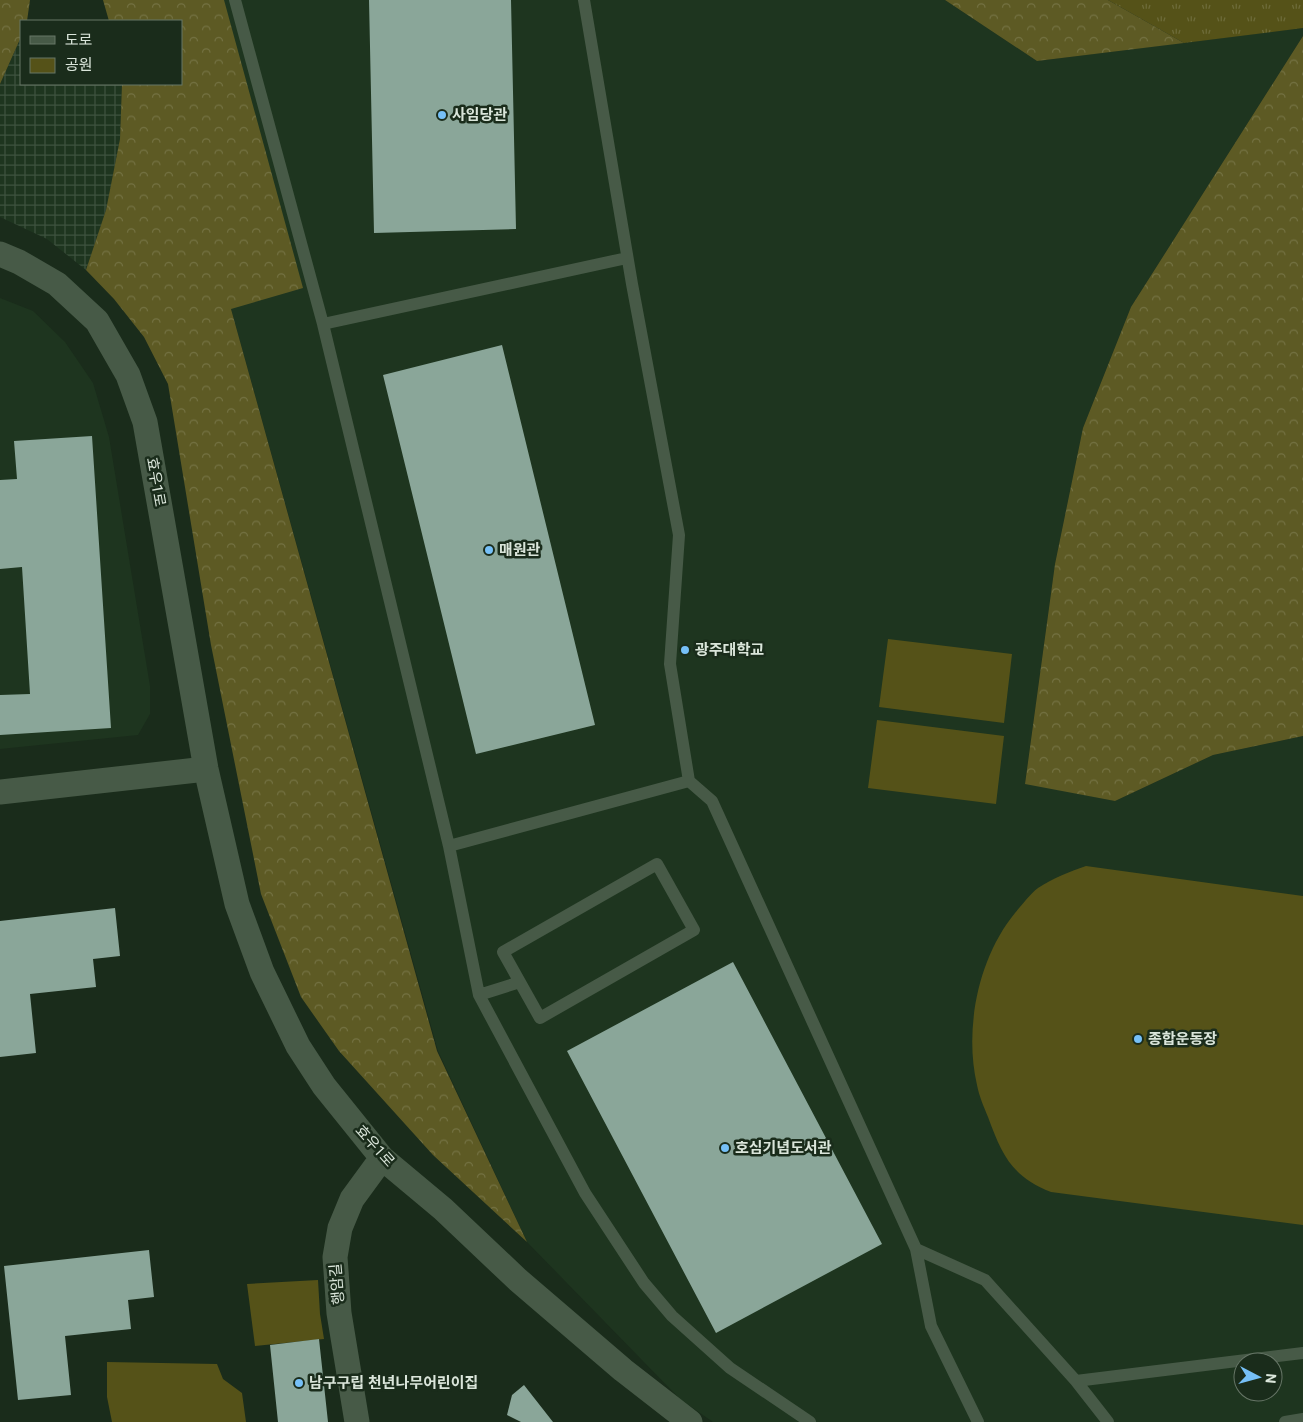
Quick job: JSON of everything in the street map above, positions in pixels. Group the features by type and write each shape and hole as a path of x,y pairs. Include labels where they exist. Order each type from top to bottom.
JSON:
{"street":[{"name":"효우1로","path":"0,254 19,262 57,284 97,321 128,375 145,422 206,769 237,904 262,972 298,1046 324,1086 382,1158 443,1209 518,1280 623,1370 690,1422"},
{"path":"0,792 206,769"},
{"name":"행암길","path":"357,1422 339,1313 334,1257 340,1228 352,1199 382,1158"}],"lane":[{"path":"235,0 323,324 449,846 479,994 585,1193 644,1283 672,1316 730,1368 810,1422"},
{"path":"584,0 627,258 679,535 670,664 689,781 712,802 916,1249 932,1326 978,1422"},
{"path":"323,324 627,258"},
{"path":"449,846 689,781"},
{"path":"658,864 694,930 540,1018 520,982 503,952 658,864"},
{"path":"479,994 520,982"},
{"path":"916,1249 985,1280 1076,1381 1108,1422"},
{"path":"1076,1381 1303,1352"},
{"path":"1285,1422 1303,1420"}],"shaded area":[{"name":"광주대학교","path":"160,0 945,0 1037,61 1303,28 1303,36 1131,307 1083,428 1055,564 1025,783 1115,801 1213,755 1303,736 1303,1422 713,1422 680,1399 527,1242 438,1051 226,291 181,85 182,20"},
{"path":"20,39 20,85 122,85 120,139 106,210 86,270 47,239 0,217 0,84"},
{"path":"0,298 33,311 65,342 93,383 109,437 150,686 150,714 138,735 0,749"}],"green space":[{"path":"0,0 30,0 27,20 20,20 20,39 0,84"},
{"path":"103,0 224,0 303,288 231,309 437,1051 527,1242 433,1155 339,1051 301,997 261,894 211,645 168,384 144,337 114,299 86,270 106,210 120,139 122,85 182,85 182,20 109,20"},
{"path":"945,0 1108,0 1184,43 1037,61"},
{"path":"1108,0 1303,0 1303,28 1184,43"},
{"path":"1303,36 1303,736 1213,755 1115,801 1025,784 1055,564 1083,428 1131,307"},
{"path":"888,639 1012,654 1004,723 879,707"},
{"path":"877,720 1004,736 996,804 868,788"},
{"name":"종합운동장","path":"1086,866 1303,896 1303,1225 1051,1192 1027,1179 1010,1163 998,1143 977,1085 972,1041 977,995 983,972 992,951 1002,931 1015,913 1038,888 1049,881"},
{"path":"318,1280 324,1339 255,1346 247,1284"},
{"path":"107,1362 217,1364 223,1379 242,1393 246,1422 112,1422 107,1397"}],"building":[{"name":"사임당관","path":"369,0 511,0 516,229 374,233"},
{"name":"매원관","path":"502,345 595,725 476,754 383,375"},
{"path":"92,436 111,728 0,735 0,695 30,694 22,567 0,569 0,480 17,479 14,441"},
{"path":"115,908 120,956 93,959 96,987 30,994 36,1053 0,1057 0,921"},
{"name":"호심기념도서관","path":"733,962 882,1244 716,1333 567,1051"},
{"path":"149,1250 154,1297 128,1300 131,1329 65,1336 71,1395 18,1400 4,1266"},
{"name":"남구구립 천년나무어린이집","path":"319,1339 328,1422 278,1422 270,1345"},
{"path":"524,1385 553,1422 521,1422 507,1415 512,1395"}],"place":[{"name":"사임당관","path":"442,115"},
{"name":"매원관","path":"489,550"},
{"name":"광주대학교","path":"685,650"},
{"name":"종합운동장","path":"1138,1039"},
{"name":"호심기념도서관","path":"725,1148"},
{"name":"남구구립 천년나무어린이집","path":"299,1383"}]}
